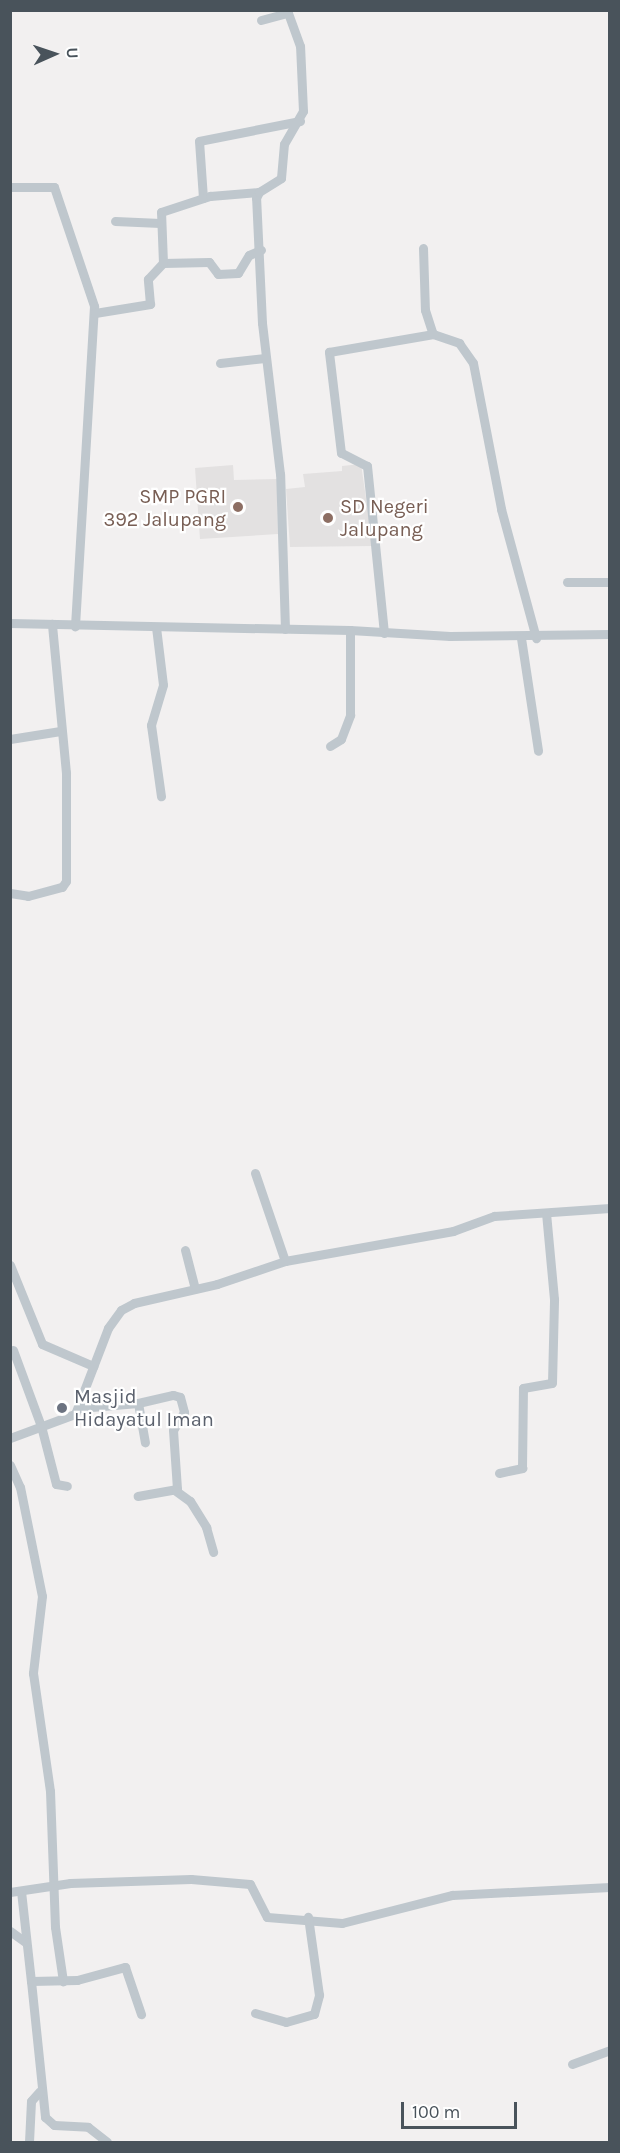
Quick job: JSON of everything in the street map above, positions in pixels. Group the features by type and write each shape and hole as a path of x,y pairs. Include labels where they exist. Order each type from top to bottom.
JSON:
{"street":[{"path":"163,263 161,212 203,198 259,192 281,178 284,144 300,121 304,105 300,46 288,12 261,20"},
{"path":"203,198 199,141 300,121"},
{"path":"10,186 54,187 95,313 75,626"},
{"path":"259,192 265,358 278,445 285,629"},
{"path":"115,222 160,223"},
{"path":"423,248 425,310 433,334"},
{"path":"95,313 150,304 148,279 163,263 209,262 218,274 238,273 249,255 261,250"},
{"path":"384,633 367,466 341,453 329,352 433,334 459,343 473,363 501,509 536,638"},
{"path":"220,363 265,358"},
{"path":"567,582 609,582"},
{"path":"10,623 350,630 520,638 609,634"},
{"path":"10,893 28,896 62,887 66,881 66,796 52,624"},
{"path":"156,627 163,685 152,725 161,795"},
{"path":"330,746 341,739 350,715 350,630"},
{"path":"520,638 538,751"},
{"path":"10,739 60,731"},
{"path":"255,1173 285,1261"},
{"path":"10,1438 70,1417 80,1408 108,1328 121,1310 139,1302 195,1289 285,1261 453,1231 494,1216 609,1208"},
{"path":"499,1473 522,1468 523,1388 552,1383 554,1299 546,1213"},
{"path":"185,1250 195,1289"},
{"path":"10,1265 42,1344 93,1366"},
{"path":"13,1350 41,1426 56,1484 66,1486"},
{"path":"80,1408 138,1403 173,1395 180,1398 184,1412 173,1430 176,1491"},
{"path":"138,1403 145,1442"},
{"path":"10,1466 20,1487 42,1596 33,1673 50,1791 56,1885 56,1927 63,1981"},
{"path":"138,1496 176,1491 190,1501 206,1527 213,1552"},
{"path":"10,1892 56,1885 191,1879 250,1884 267,1917 308,1917 350,1922 452,1896 609,1887"},
{"path":"21,1891 40,2091 45,2117 50,2123 88,2127 107,2142"},
{"path":"255,2013 286,2022 315,2014 319,1995 308,1917"},
{"path":"10,1931 25,1942"},
{"path":"31,1982 63,1981 125,1967 141,2014"},
{"path":"572,2064 609,2050"},
{"path":"29,2142 31,2101 40,2091"}],"shaded area":[{"name":"SD Negeri Jalupang","path":"361,464 373,546 290,547 286,489 305,487 303,474 342,471 342,466"},
{"name":"SMP PGRI 392 Jalupang","path":"233,465 234,480 277,479 278,534 200,539 195,468"}],"place":[{"name":"SMP PGRI 392 Jalupang","path":"238,507"},
{"name":"SD Negeri Jalupang","path":"328,518"},
{"name":"Masjid Hidayatul Iman","path":"62,1408"}]}
